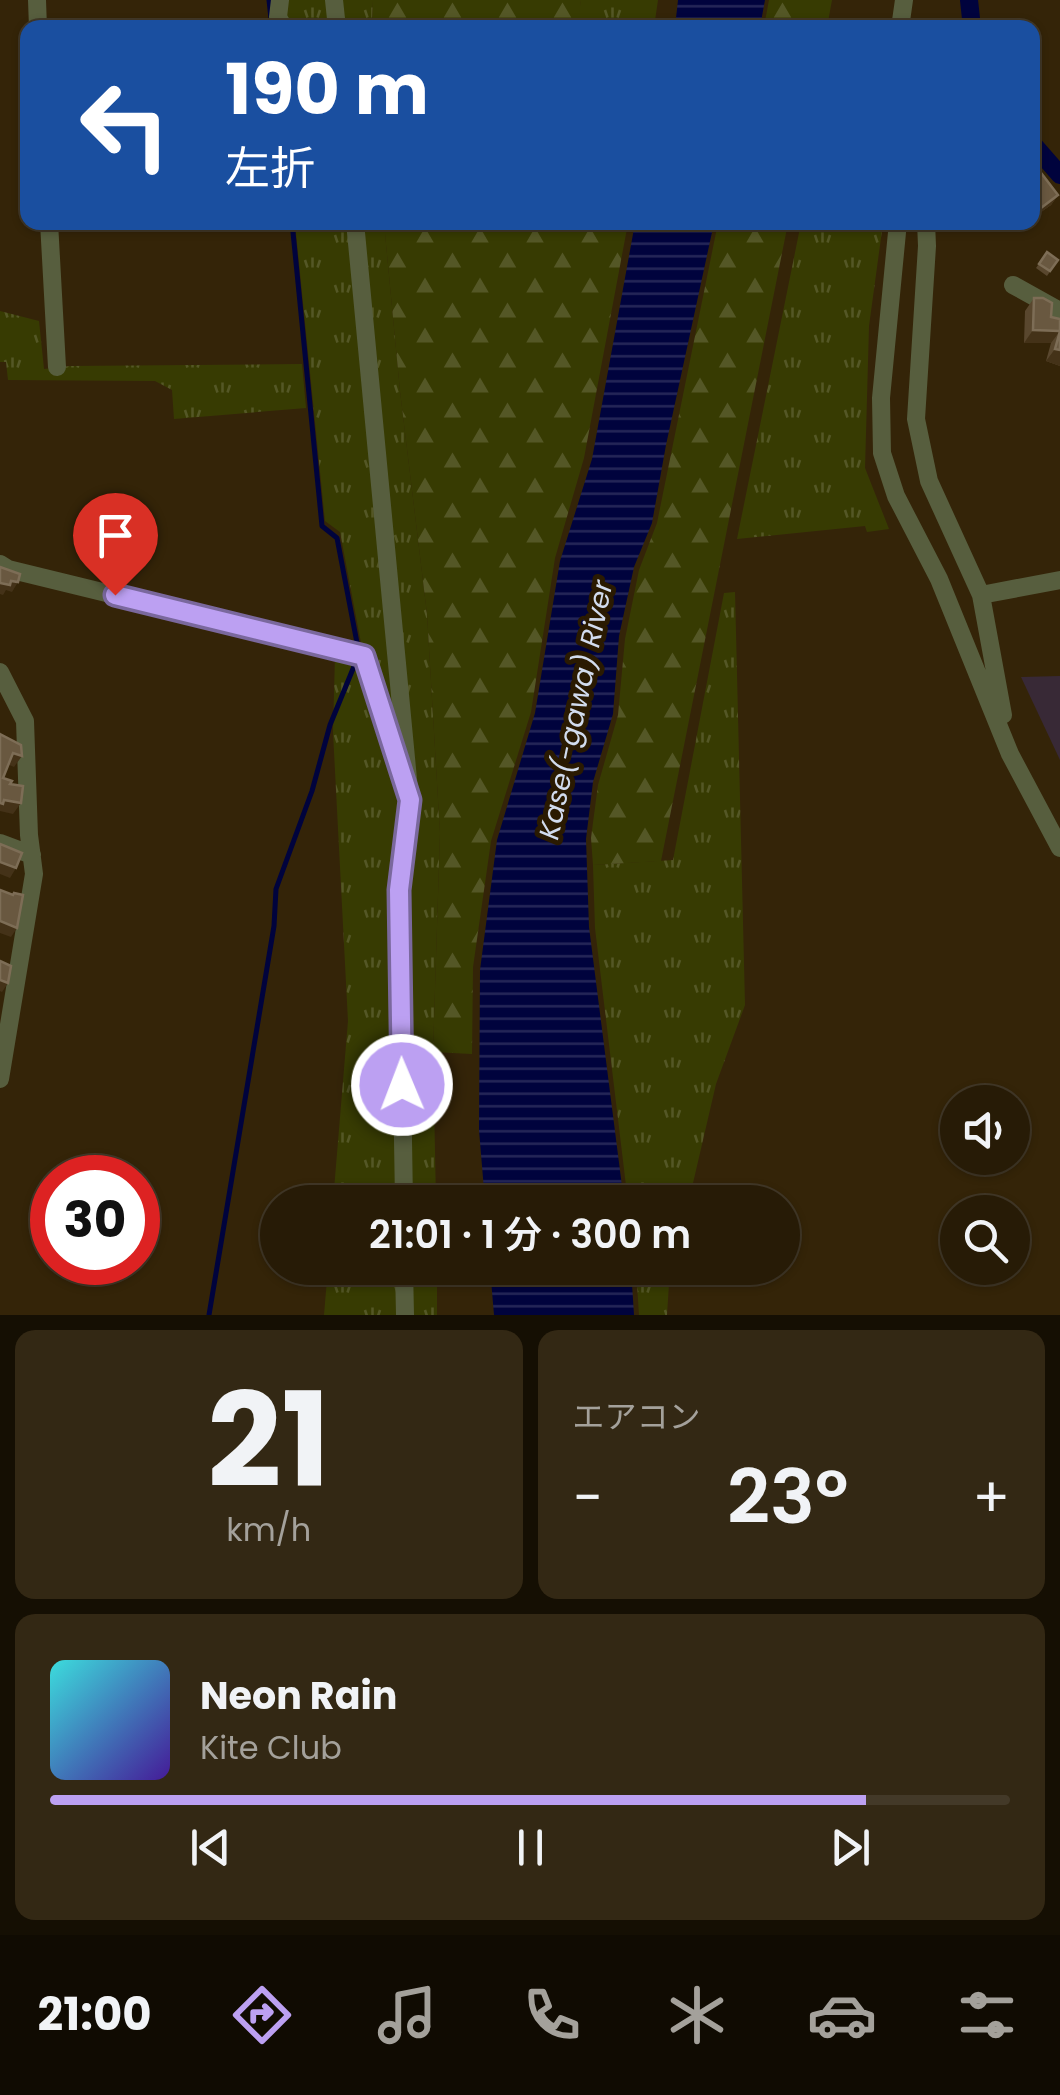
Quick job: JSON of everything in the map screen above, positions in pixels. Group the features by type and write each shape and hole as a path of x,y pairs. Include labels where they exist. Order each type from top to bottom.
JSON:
{"street":[{"path":"49,230 57,366"},
{"path":"357,230 410,800 399,890 404,1185"},
{"path":"897,230 881,398 882,454 896,496 940,578 1010,754 1060,848"},
{"path":"926,230 916,419 929,481 981,594 1010,754"},
{"path":"1013,285 1060,310"},
{"path":"0,564 364,656 410,800"},
{"path":"981,594 1060,580"},
{"path":"0,672 25,721 20,745 34,874 0,1079"},
{"path":"0,843 32,855"},
{"path":"404,1285 405,1315"}],"shaded area":[{"path":"1060,676 1060,760 1021,677"}],"green space":[{"path":"273,0 373,0 372,20 275,20"},
{"path":"373,0 581,0 579,19 574,20 372,20"},
{"path":"581,0 658,0 655,20 573,20 578,19"},
{"path":"769,0 832,0 828,20 765,20"},
{"path":"296,230 385,230 427,614 440,833 433,1052 436,1185 334,1185 348,1021 333,732 335,656 362,648 340,532 325,521"},
{"path":"385,230 627,230 584,458 555,558 531,712 491,841 473,967 472,1054 433,1052 440,833 427,614"},
{"path":"717,230 787,230 661,861 593,865 591,838 598,785 618,715 625,639 639,570 657,523"},
{"path":"800,230 882,230 869,326 865,468 889,529 867,532 865,526 737,539"},
{"path":"0,311 39,321 44,369 302,364 306,408 174,419 172,390 155,381 8,380 6,362 0,362"},
{"path":"735,592 745,1005 716,1084 693,1185 626,1185 595,928 593,865 673,860 724,593"},
{"path":"327,1285 437,1285 437,1315 324,1315"},
{"path":"637,1285 669,1285 667,1315 639,1315"}],"water":[{"path":"678,0 765,0 761,20 676,20"},
{"name":"Kase(-gawa) River","path":"634,230 712,230 652,523 634,567 619,636 613,714 593,782 586,839 589,927 622,1185 484,1185 479,1130 480,970 497,840 535,713 560,561 592,459"},
{"path":"491,1285 632,1285 634,1315 494,1315"}],"building":[{"path":"1040,171 1058,195 1040,207"},
{"path":"1047,252 1058,260 1050,271 1039,264"},
{"path":"1034,298 1052,303 1051,317 1060,319 1060,331 1033,330"},
{"path":"0,567 20,574 18,582 0,583"},
{"path":"0,734 21,745 22,756 13,753 3,778 23,786 21,803 0,803"},
{"path":"0,844 22,853 16,868 0,862"},
{"path":"0,890 23,895 17,928 0,921"},
{"path":"0,961 11,966 8,983 0,980"}],"waterway":[{"path":"269,0 271,20"},
{"path":"969,0 971,20"},
{"path":"1040,152 1060,175"},
{"path":"293,230 322,526 337,538 358,648"},
{"path":"209,1315 274,926 276,889 312,791 330,725 357,659"}],"route":[{"path":"115,595 364,656 410,800 399,890 402,1085"}]}
